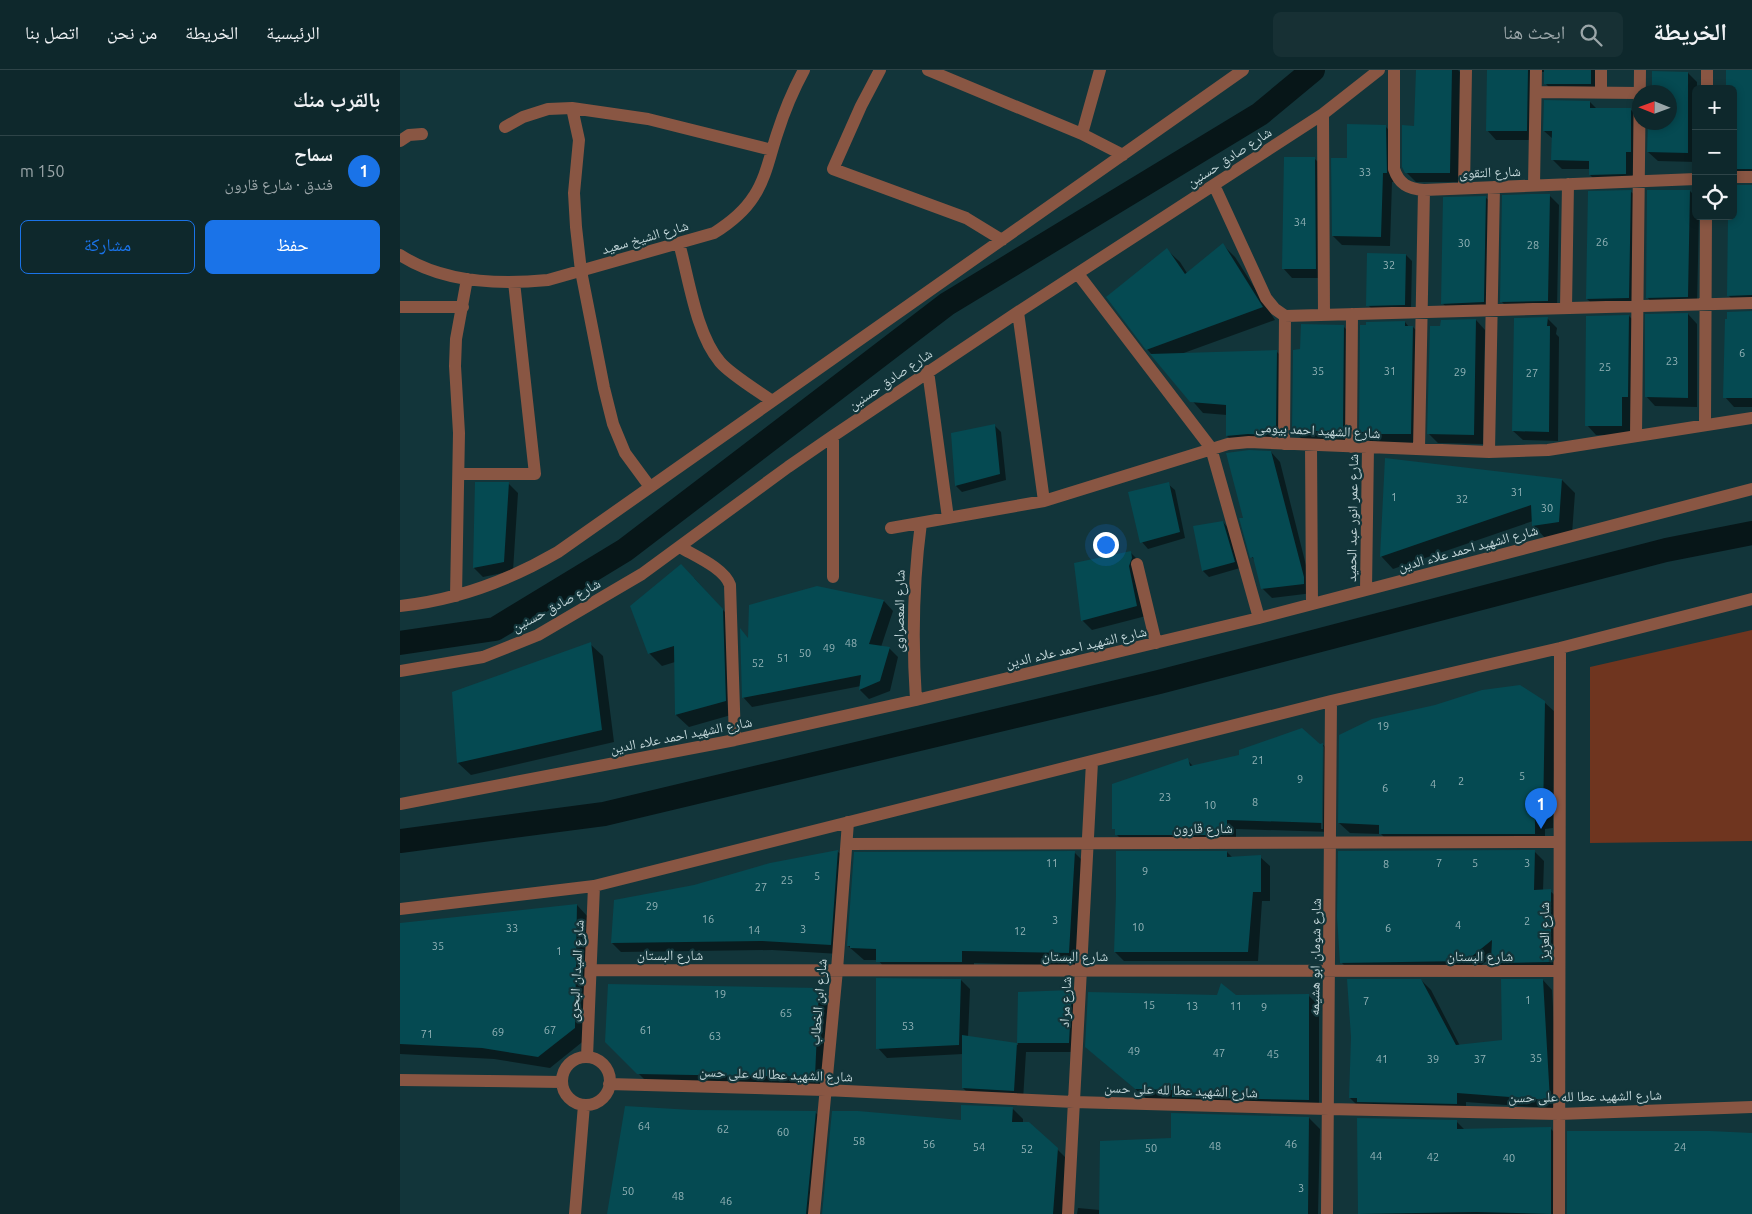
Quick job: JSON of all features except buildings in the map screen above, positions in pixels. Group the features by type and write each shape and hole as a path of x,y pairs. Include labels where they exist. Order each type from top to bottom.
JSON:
{"street":[{"name":"شارع الشيخ سعيد","path":"400,256 430,269 467,278 500,282 548,280 714,233 730,223 755,196 786,108 804,70"},
{"path":"880,70 861,106 833,169 966,218 1002,240"},
{"path":"928,70 1082,134 1123,155"},
{"path":"1082,134 1100,70"},
{"path":"400,606 431,602 497,583 528,569 558,552 1243,70"},
{"name":"شارع صادق حسنين","path":"400,671 483,657 538,635 642,574 788,467 928,371 1323,114 1380,70"},
{"name":"شارع التقوى","path":"1394,70 1394,170 1399,181 1404,186 1424,190 1692,179"},
{"path":"1464,188 1466,70"},
{"path":"1534,185 1536,70"},
{"path":"1601,70 1601,93"},
{"path":"1639,85 1640,70"},
{"path":"1707,70 1707,85"},
{"path":"1536,92 1632,93"},
{"path":"505,127 523,117 548,109 572,108 648,119 772,150"},
{"path":"572,108 579,140 574,193 581,271 613,424 625,453 650,487"},
{"path":"1323,114 1324,315"},
{"path":"1636,435 1639,130"},
{"path":"400,141 409,135 422,134"},
{"path":"1737,177 1752,177"},
{"path":"1566,308 1568,184"},
{"path":"1214,185 1266,298 1275,310 1285,316 1752,303"},
{"path":"1489,452 1494,187"},
{"path":"1419,449 1424,190"},
{"path":"1705,424 1706,220"},
{"path":"679,243 708,344 721,363 772,401"},
{"path":"1078,274 1211,448 1259,618"},
{"path":"456,596 459,433 455,366 456,339 467,278"},
{"path":"459,474 535,474 514,282"},
{"path":"400,308 463,307"},
{"path":"1018,312 1044,500"},
{"path":"1351,447 1352,314"},
{"path":"1284,444 1285,316"},
{"path":"928,371 948,518"},
{"name":"شارع الشهيد احمد بيومى","path":"891,528 1044,500 1228,444 1248,442 1489,452 1548,450 1752,418"},
{"path":"833,436 833,577"},
{"path":"1311,446 1312,604"},
{"name":"شارع عمر انور عبد الحميد","path":"1366,590 1368,448"},
{"name":"شارع الشهيد احمد علاء الدين","path":"400,804 735,740 916,700 1259,618 1752,489"},
{"name":"شارع المعصراوى","path":"916,700 913,612 915,567 921,523"},
{"path":"680,547 721,572 728,579 730,585 735,740"},
{"path":"1137,564 1156,643"},
{"path":"400,909 594,886 1331,701 1560,648 1752,600"},
{"name":"شارع العزيز","path":"1559,1214 1560,648"},
{"name":"شارع شومان ابو هشيمه","path":"1327,1214 1331,701"},
{"name":"شارع مراد","path":"1068,1214 1092,762"},
{"name":"شارع ابن الخطاب","path":"814,1214 848,822"},
{"name":"شارع قارون","path":"847,844 1559,842"},
{"name":"شارع الميدان البحرى","path":"587,1058 594,886"},
{"name":"شارع البستان","path":"591,970 1559,971"},
{"path":"587,1058 601,1063 609,1076 608,1091 604,1097 591,1105 584,1105 571,1100 563,1089 562,1082 566,1067 572,1062 587,1058"},
{"path":"400,1080 562,1082"},
{"name":"شارع الشهيد عطا لله على حسن","path":"609,1084 825,1090 1074,1102 1559,1114 1752,1108"},
{"path":"575,1214 584,1105"}],"shaded area":[{"path":"1752,630 1752,841 1590,843 1590,667"}],"waterway":[{"path":"400,643 495,629 625,550 947,304 1260,114 1313,70"},
{"path":"400,841 604,814 1159,682 1666,550 1752,533"}],"place":[{"name":"سماح","path":"1541,829"}]}
